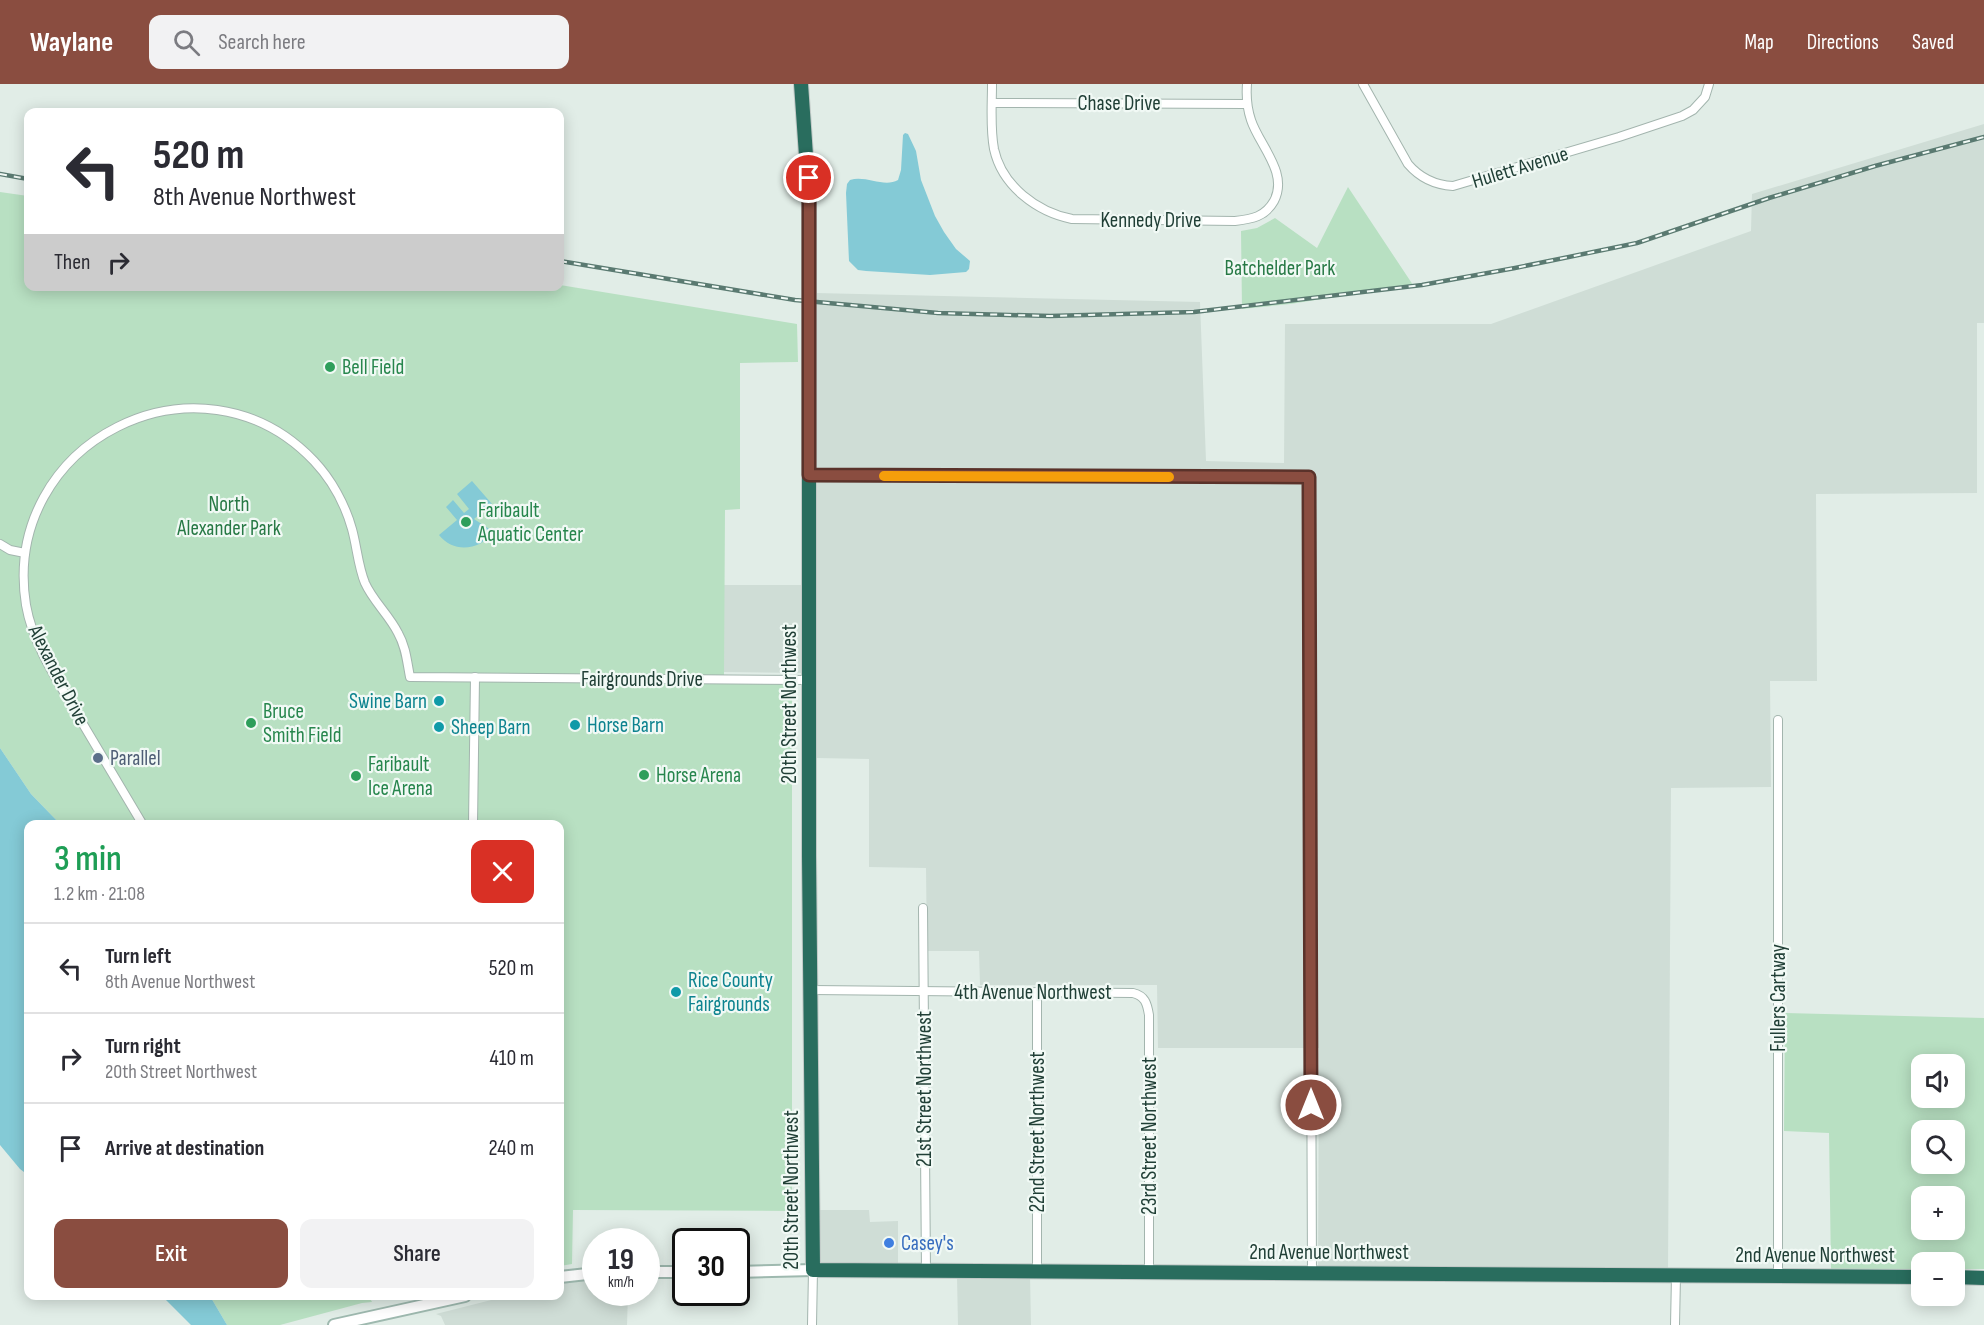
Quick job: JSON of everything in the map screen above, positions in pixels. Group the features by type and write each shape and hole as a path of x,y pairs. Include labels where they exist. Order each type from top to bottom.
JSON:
{"highway":[{"name":"20th Street Northwest","path":"801,84 809,198 813,1270"},
{"name":"2nd Avenue Northwest","path":"813,1270 1911,1277"},
{"path":"1965,1277 1984,1278"}],"street":[{"name":"Kennedy Drive","path":"992,84 992,133 994,150 1000,165 1020,192 1043,210 1072,219 1224,221 1254,219 1263,214 1273,204 1279,187 1274,166 1252,122 1246,104 1247,84"},
{"name":"Hulett Avenue","path":"1363,84 1414,171 1428,180 1453,186 1674,119 1699,104 1705,97 1709,84"},
{"name":"Chase Drive","path":"993,103 1246,104"},
{"name":"Alexander Drive","path":"140,820 42,653 26,608 23,580 25,553 34,515 48,486 70,459 103,433 137,417 171,410 195,409 247,418 270,428 295,444 313,460 328,479 340,500 348,519 366,585 394,626 403,644 410,677"},
{"path":"809,475 1309,477 1312,1273"},
{"path":"0,544 10,550 25,553"},
{"name":"Fairgrounds Drive","path":"410,677 809,680"},
{"path":"473,820 475,677"},
{"name":"Fullers Cartway","path":"1778,720 1778,1276"},
{"name":"21st Street Northwest","path":"923,908 926,1270"},
{"name":"4th Avenue Northwest","path":"811,990 1133,993 1140,994 1145,1000"},
{"name":"22nd Street Northwest","path":"1037,992 1037,1272"},
{"name":"23rd Street Northwest","path":"1145,1000 1149,1015 1149,1272"},
{"name":"2nd Avenue Northwest","path":"750,1272 813,1270"},
{"name":"20th Street Northwest","path":"812,1325 813,1270"},
{"path":"564,1277 582,1275"},
{"path":"1676,1276 1676,1325"},
{"path":"334,1325 448,1300"}],"shaded area":[{"path":"1984,124 1984,323 1977,323 1977,493 1816,494 1817,681 1770,681 1771,787 1671,788 1668,1271 1318,1269 1319,1048 1158,1048 1157,985 980,985 979,951 927,951 926,868 869,867 869,759 817,758 816,293 1200,302 1206,461 1284,463 1285,324 1491,324 1751,231 1752,194"},
{"path":"724,585 807,585 806,673 724,672"},
{"path":"816,1210 869,1210 870,1222 898,1221 898,1275 818,1274"},
{"path":"1030,1276 1031,1325 958,1325 957,1277"},
{"path":"582,1281 582,1306 628,1306 627,1325 445,1325 441,1316 436,1314 491,1300 564,1300 564,1282"}],"green space":[{"name":"Batchelder Park","path":"1348,187 1413,285 1242,309 1241,231 1257,228 1275,218 1317,248"},
{"name":"North Alexander Park","path":"0,192 24,195 24,291 564,291 564,286 797,324 798,362 740,363 740,509 725,510 724,675 792,675 792,1211 573,1210 572,1264 564,1265 564,820 56,820 31,794 0,748"},
{"path":"1785,1013 1984,1018 1984,1269 1965,1269 1965,1252 1911,1252 1911,1269 1831,1269 1829,1133 1784,1131"},
{"path":"212,1300 371,1300 372,1302 280,1325 227,1325"}],"water":[{"path":"905,133 908,134 916,151 921,180 935,216 956,249 970,261 966,272 930,275 866,271 858,270 849,261 847,184 850,180 856,179 887,183 898,180"},
{"path":"472,481 492,504 474,519 494,532 482,543 459,547 445,541 439,535 457,520 446,507 453,500 464,513 469,509 457,494"},
{"path":"0,748 31,794 56,820 24,820 24,1172 0,1145"},
{"path":"166,1300 212,1300 227,1325 191,1325"}],"railway":[{"path":"564,262 795,300 938,313 1050,316 1194,312 1422,285 1637,243 1769,198 1875,166 1984,137"},
{"path":"0,174 24,178"}],"slow traffic":[{"path":"884,476 1169,477"}],"place":[{"name":"Bell Field","path":"330,367"},
{"name":"Faribault Aquatic Center","path":"466,522"},
{"name":"Swine Barn","path":"439,701"},
{"name":"Bruce Smith Field","path":"251,723"},
{"name":"Horse Barn","path":"575,725"},
{"name":"Sheep Barn","path":"439,727"},
{"name":"Parallel","path":"98,758"},
{"name":"Horse Arena","path":"644,775"},
{"name":"Faribault Ice Arena","path":"356,776"},
{"name":"Rice County Fairgrounds","path":"676,992"},
{"name":"Casey's","path":"889,1243"}],"route":[{"path":"809,178 809,475 1309,477 1311,1105"}]}
